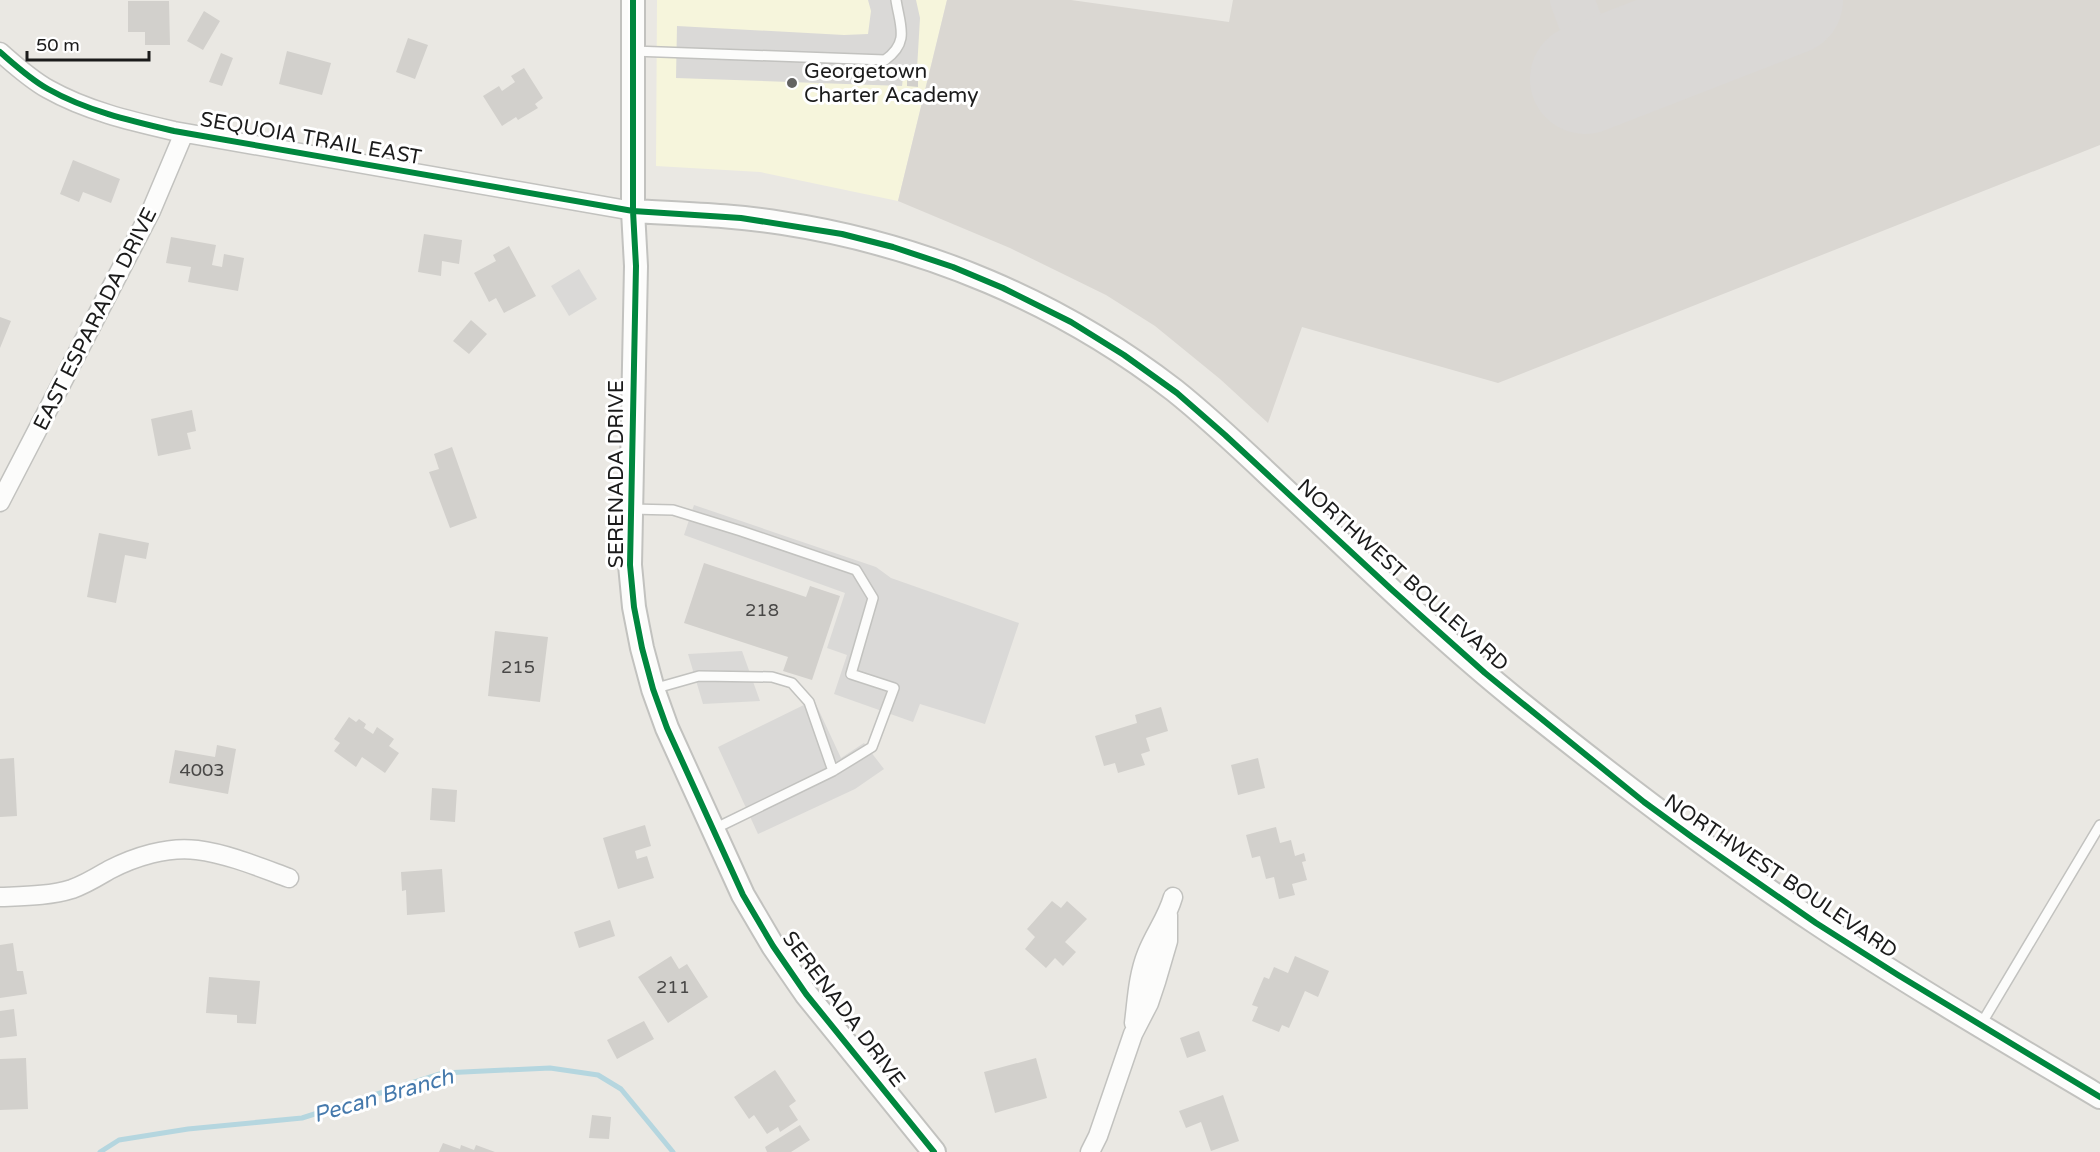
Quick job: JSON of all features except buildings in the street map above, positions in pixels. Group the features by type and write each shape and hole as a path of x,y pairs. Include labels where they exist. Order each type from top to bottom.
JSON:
{"street":[{"name":"SERENADA DRIVE","path":"633,0 633,211 636,266 630,565 634,607 652,689 667,728 743,895 773,946 806,994 934,1152"},
{"name":"SEQUOIA TRAIL EAST","path":"0,52 47,88 75,102 130,121 184,133 633,211"},
{"name":"EAST ESPARADA DRIVE","path":"0,502 151,211 184,133"},
{"name":"NORTHWEST BOULEVARD","path":"633,211 741,218 842,234 893,247 954,267 1003,288 1071,322 1124,355 1177,393 1226,435 1485,673 1644,801 1816,923 1980,1026 2100,1096"},
{"path":"0,897 49,894 71,889 133,859 171,851 196,850 242,861 289,878"},
{"path":"1090,1152 1098,1136 1133,1034 1140,971 1155,935 1168,915 1173,897"}],"lane":[{"path":"633,51 885,60 896,52 902,40 896,0"},
{"path":"631,509 673,510 856,570 873,598 851,674 894,688 872,747 833,771 713,830"},
{"path":"652,689 699,676 772,677 792,683 809,702 833,771"},
{"path":"1980,1026 2100,825"}],"shaded area":[{"name":"Georgetown Charter Academy","path":"657,0 947,0 898,201 760,172 656,166"},
{"path":"868,0 916,0 920,18 917,69 904,69 902,86 676,78 677,26 844,35 868,34 871,11"},
{"path":"947,0 1071,0 1229,22 1233,0 2100,0 2100,145 1498,383 1302,327 1268,423 1220,379 1155,326 1106,295 1010,248 898,201"},
{"path":"579,269 597,299 569,316 551,286"},
{"path":"694,505 876,567 891,578 1019,623 985,724 920,704 913,722 834,694 847,655 827,648 845,593 684,535"},
{"path":"742,651 760,701 703,704 688,654"},
{"path":"814,700 841,758 864,743 884,769 855,789 758,834 718,747"}],"waterway":[{"name":"Pecan Branch","path":"100,1152 119,1140 188,1129 302,1118 443,1073 550,1068 598,1075 621,1089 673,1152"}],"taxiway":[{"path":"1572,0 1588,38 1600,51 1620,66"}],"runway":[{"path":"1585,79 1788,0"}],"cycle path":[{"path":"633,0 633,211 636,266 630,565 634,607 642,648 667,728 743,895 773,946 806,994 934,1152"},
{"path":"0,52 35,81 63,97 110,114 174,131 633,211 741,218 842,234 893,247 953,267 1003,288 1071,322 1124,355 1177,393 1485,673 1644,802 1816,923 2100,1097"}],"place":[{"name":"Georgetown Charter Academy","path":"792,83"}]}
